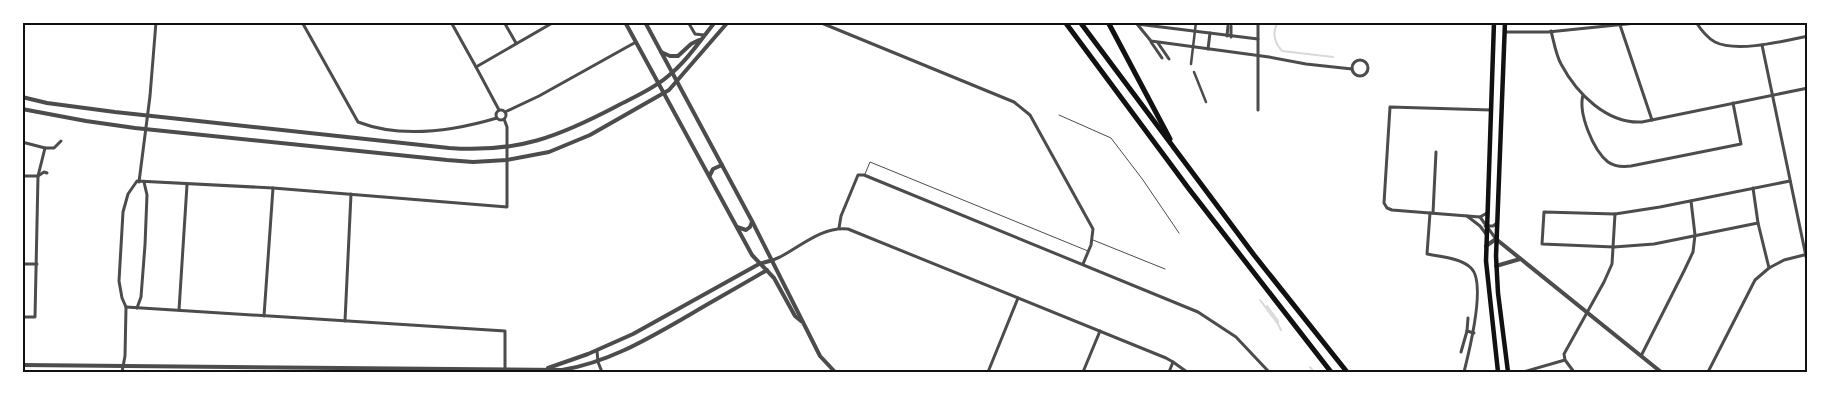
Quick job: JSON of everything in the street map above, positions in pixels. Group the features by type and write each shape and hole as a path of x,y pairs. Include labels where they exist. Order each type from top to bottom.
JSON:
{"highway":[{"path":"1065,22 1188,189 1331,372"},
{"path":"1080,22 1179,155 1347,372"},
{"path":"1108,22 1179,155"}],"main road":[{"path":"1494,22 1486,271 1498,372"},
{"path":"1506,22 1496,266 1508,372"}],"street":[{"path":"137,308 141,297 147,195 141,182 156,22"},
{"path":"302,22 358,122 375,128 445,131 497,118 499,120 504,119"},
{"path":"451,22 499,110 505,112 539,96 636,42"},
{"path":"504,22 516,43"},
{"path":"476,67 554,22"},
{"path":"625,22 752,255 774,278 795,316 802,322"},
{"path":"645,22 773,260 779,276 820,356 835,372"},
{"path":"688,22 695,34 705,35"},
{"path":"22,97 83,108 148,116 449,148 506,147 528,144 567,131 659,83 672,73 715,22"},
{"path":"22,109 79,120 146,129 447,160 473,162 507,160 549,152 579,140 664,94 678,82 728,22"},
{"path":"819,22 1014,102 1022,107 1030,115 1094,230 1083,264"},
{"path":"1191,64 1193,48 1192,31 1196,22"},
{"path":"1258,22 1258,110"},
{"path":"1505,32 1551,31 1646,22"},
{"path":"1696,22 1706,36 1718,43 1730,45 1762,45 1808,36"},
{"path":"1137,23 1157,24 1192,31 1258,39"},
{"path":"1137,23 1162,58"},
{"path":"1620,25 1652,120"},
{"path":"1229,36 1230,26"},
{"path":"1551,31 1560,63 1583,95 1602,110 1616,117 1637,122 1808,88"},
{"path":"1208,49 1210,33"},
{"path":"660,50 670,56 678,56 690,44 702,39"},
{"path":"1151,42 1258,55 1306,64 1352,68"},
{"path":"1158,43 1169,59"},
{"path":"1762,45 1808,266"},
{"path":"1358,60 1366,62 1369,67 1366,74 1361,77 1354,74 1352,68 1353,64 1358,60"},
{"path":"1194,72 1206,102"},
{"path":"1583,95 1581,104 1590,135 1609,163 1620,167 1741,144 1733,103"},
{"path":"1487,213 1480,217 1392,210 1387,208 1384,203 1390,107 1491,110"},
{"path":"497,118 496,113 499,110"},
{"path":"122,372 124,366 126,307 122,298 119,281 123,212 128,194 136,182 272,188 507,207 507,127 504,119 506,117 505,112"},
{"path":"22,142 45,148 54,148 61,141"},
{"path":"22,317 35,317 38,176 45,148"},
{"path":"1436,152 1427,254 1463,262 1470,267 1476,276 1474,333 1464,372"},
{"path":"710,177 711,170 722,165"},
{"path":"22,176 38,176 44,172 47,173"},
{"path":"839,228 841,216 858,175 864,175 1198,312 1236,337 1269,372"},
{"path":"1758,224 1654,244 1614,247 1542,244 1544,212 1615,214 1790,181"},
{"path":"179,310 187,185"},
{"path":"264,316 272,188"},
{"path":"1753,188 1758,224 1769,268"},
{"path":"345,320 351,194"},
{"path":"1641,356 1692,252 1695,235 1691,201"},
{"path":"1574,372 1564,360 1564,354 1609,270 1614,247 1615,214"},
{"path":"1467,216 1480,226 1487,235"},
{"path":"1480,217 1496,239 1661,372"},
{"path":"736,225 740,229 746,230 750,227 752,221"},
{"path":"1480,226 1493,226 1497,223"},
{"path":"545,369 598,350 656,323 759,264 780,257 828,230 839,228 848,229 1100,331 1173,362 1187,372"},
{"path":"1486,246 1496,239"},
{"path":"1708,372 1756,280 1769,268 1784,260 1806,254"},
{"path":"1496,266 1520,258"},
{"path":"22,365 377,370 562,370 583,367 598,362 641,343 767,270 773,260"},
{"path":"22,264 37,264"},
{"path":"988,372 1018,298"},
{"path":"126,307 505,331 505,370"},
{"path":"1461,352 1467,331 1468,318"},
{"path":"1083,372 1100,331"},
{"path":"1467,331 1474,333"},
{"path":"598,350 598,362 602,372"},
{"path":"1523,372 1564,360"},
{"path":"1169,372 1173,362"},
{"path":"248,372 249,367"}],"lane":[{"path":"1059,115 1111,138 1143,180 1179,233"},
{"path":"864,175 870,162 1088,251"},
{"path":"1092,240 1164,269"}],"waterway":[{"path":"1278,22 1275,29 1275,37 1282,51 1333,57"},
{"path":"1260,300 1281,330"},
{"path":"1267,306 1278,321 1278,324"},
{"path":"1310,367 1314,372"}]}
